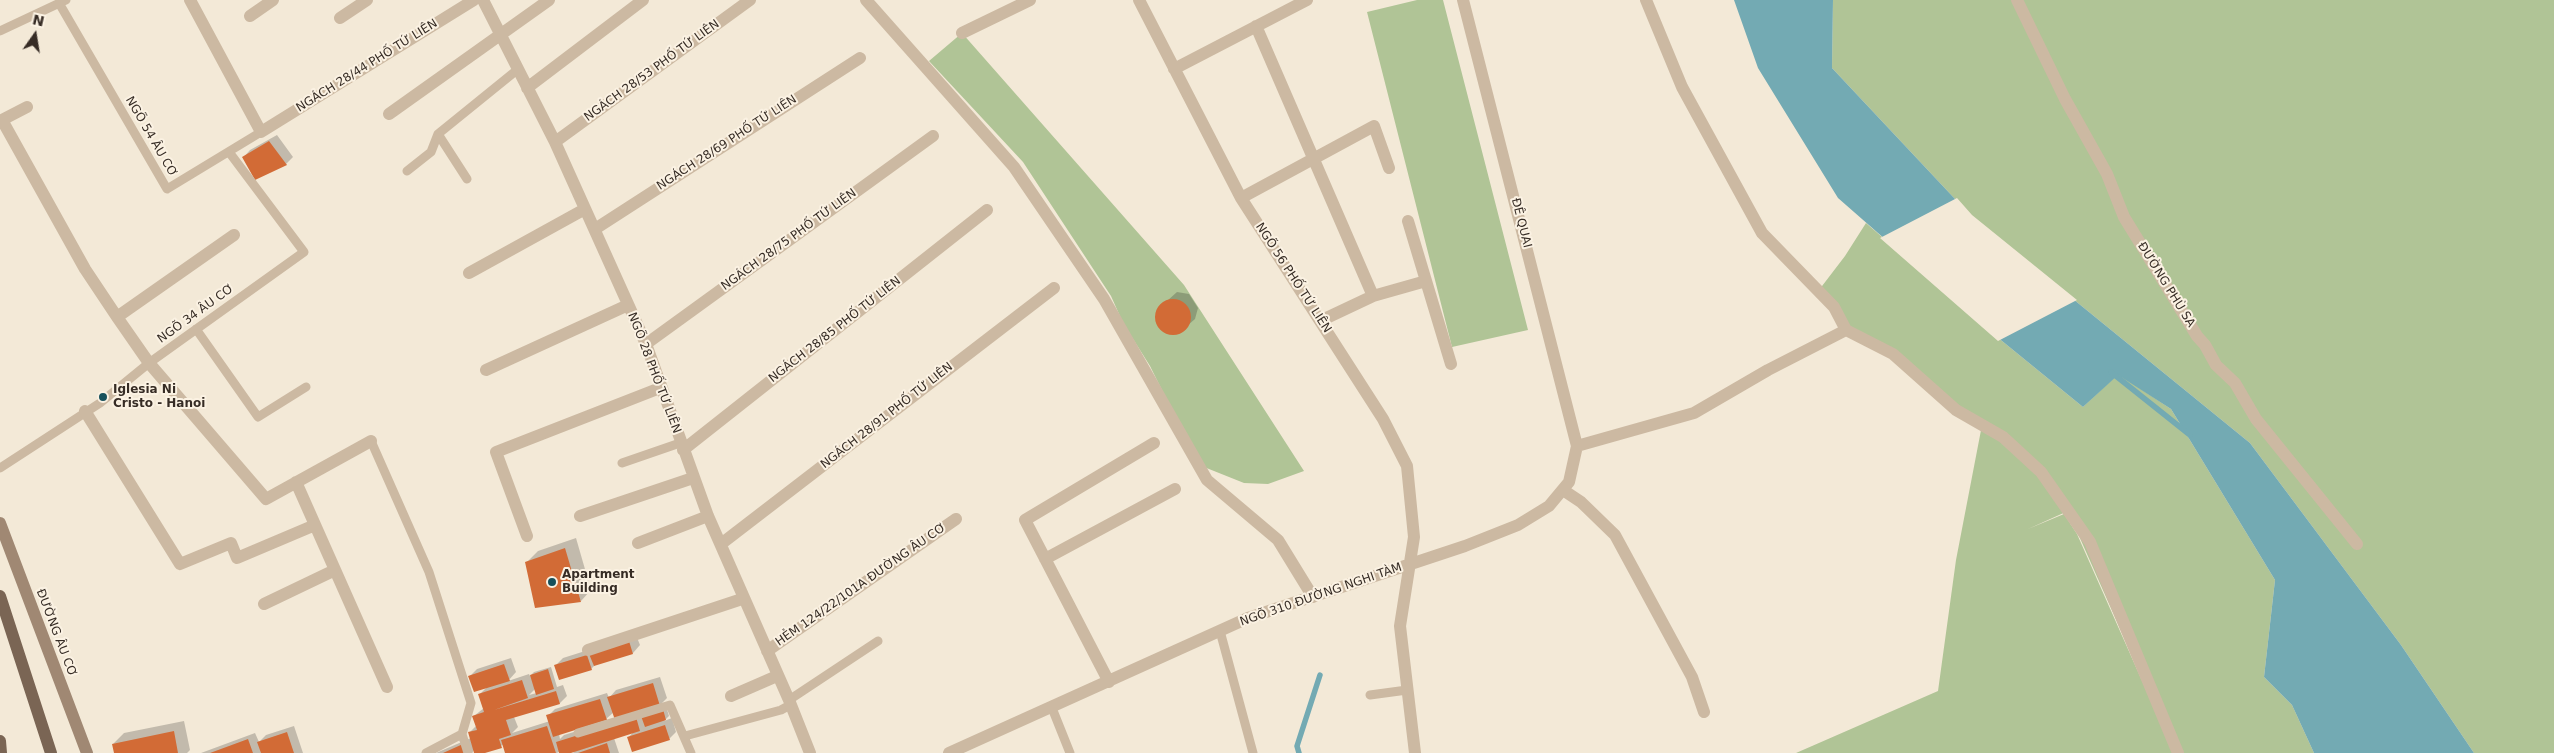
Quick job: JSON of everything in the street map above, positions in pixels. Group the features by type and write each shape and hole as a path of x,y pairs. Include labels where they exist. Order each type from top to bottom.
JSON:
{"main road":[{"path":"0,596 51,753"},
{"path":"0,741 1,753"}],"street":[{"path":"190,0 261,132"},
{"path":"250,16 274,0"},
{"path":"340,18 367,0"},
{"name":"NGÁCH 28/44 PHỐ TỨ LIÊN","path":"261,132 474,0"},
{"name":"NGÕ 28 PHỐ TỨ LIÊN","path":"483,0 500,37 555,142 646,344 660,388 708,516 742,599 790,702 810,753"},
{"path":"389,114 500,37 549,0"},
{"path":"526,88 643,0"},
{"name":"NGÁCH 28/53 PHỐ TỨ LIÊN","path":"555,142 750,0"},
{"path":"866,0 1014,167 1104,299 1207,480 1278,540 1313,597"},
{"path":"962,33 1030,0"},
{"path":"1174,70 1307,0"},
{"name":"ĐÊ QUAI","path":"1463,0 1577,446"},
{"path":"1646,0 1682,87 1762,233 1834,307 1846,330 1893,354 1956,410 2004,437 2041,472 2090,542 2178,753"},
{"name":"ĐƯỜNG PHÙ SA","path":"2017,0 2065,99 2107,174 2124,217 2197,336 2205,344 2216,365 2235,383 2256,419 2357,544"},
{"name":"NGÕ 56 PHỐ TỨ LIÊN","path":"1143,1 1174,70 1241,198 1383,419 1406,466 1414,537 1400,626 1415,753"},
{"path":"1256,26 1373,296"},
{"name":"NGÁCH 28/69 PHỐ TỨ LIÊN","path":"595,228 860,58"},
{"path":"27,108 2,120 85,269 149,363 266,499 371,441"},
{"path":"1241,198 1374,126 1389,168"},
{"name":"NGÁCH 28/75 PHỐ TỨ LIÊN","path":"646,344 933,136"},
{"path":"469,273 585,209"},
{"name":"NGÁCH 28/85 PHỐ TỨ LIÊN","path":"682,446 987,210"},
{"path":"1408,221 1451,364"},
{"path":"117,317 234,235"},
{"path":"1320,321 1373,296 1426,281"},
{"name":"NGÁCH 28/91 PHỐ TỨ LIÊN","path":"720,544 1054,288"},
{"path":"486,370 628,305"},
{"path":"1577,446 1694,413 1768,370 1846,330"},
{"path":"527,536 496,452 660,388"},
{"path":"85,411 180,564 231,542 237,558 315,525"},
{"path":"1109,682 1025,520 1154,443"},
{"name":"NGÕ 310 ĐƯỜNG NGHI TÀM","path":"949,753 1248,618 1410,564 1518,525 1549,506 1570,482 1577,446"},
{"path":"580,516 693,478"},
{"path":"296,482 387,688"},
{"path":"1045,559 1175,489"},
{"path":"1563,490 1581,502 1615,535 1692,677 1704,712"},
{"path":"638,544 708,516"},
{"name":"HẺM 124/22/101A ĐƯỜNG ÂU CƠ","path":"767,651 956,519"},
{"name":"ĐƯỜNG ÂU CƠ","path":"0,523 87,753"},
{"path":"264,604 335,570"},
{"path":"588,650 742,599"},
{"path":"731,696 777,676"}],"lane":[{"name":"NGÕ 54 ÂU CƠ","path":"0,31 62,2 167,189 261,132"},
{"path":"407,171 431,152 438,134 517,70"},
{"path":"438,134 467,179"},
{"name":"NGÕ 34 ÂU CƠ","path":"0,468 100,403 149,363 304,252 229,152"},
{"path":"196,330 258,417 306,387"},
{"path":"371,441 429,572 471,702 462,734 468,753"},
{"path":"622,463 682,446"},
{"path":"1220,631 1253,753"},
{"path":"685,736 781,710 878,641"},
{"path":"1370,695 1407,690"},
{"path":"578,733 670,705 691,753"},
{"path":"1052,708 1070,753"},
{"path":"426,753 462,734"}],"green space":[{"path":"1417,0 1443,0 1528,330 1452,347 1367,12"},
{"path":"1833,0 2554,0 2554,753 2474,753 2401,645 2250,443 1971,216 1832,68"},
{"path":"962,33 1184,285 1304,471 1268,484 1244,483 1199,465 1150,366 1123,323 1111,296 1023,162 929,61"},
{"path":"1866,223 1991,332 2083,407 2118,374 2171,409 2275,580 2264,677 2292,705 2314,753 2175,753 2068,511 2028,529 2064,514 2077,534 2174,753 1796,753 1938,691 1956,560 1982,425 1893,354 1846,330 1819,290 1845,256"}],"water":[{"path":"1734,0 1833,0 1832,68 1971,216 2250,443 2401,645 2474,753 2314,753 2292,705 2264,677 2275,580 2171,409 2118,375 2083,407 1991,332 1838,198 1758,68"}],"pier":[{"path":"1957,198 1972,215 2077,300 1998,341 1880,238"}],"building":[{"path":"269,141 287,165 255,180 242,157"},
{"path":"1173,299 1180,300 1186,304 1190,310 1190,324 1186,330 1180,334 1173,335 1166,334 1160,330 1156,324 1155,317 1156,310 1160,304 1166,300"},
{"name":"Apartment Building","path":"565,548 581,602 535,608 525,562"},
{"path":"629,641 633,654 594,666 589,654"},
{"path":"587,655 592,670 559,680 554,665"},
{"path":"504,664 510,681 474,692 468,676"},
{"path":"548,669 554,689 536,695 530,675"},
{"path":"522,680 528,698 494,710 556,691 560,704 506,720 511,735 499,739 502,748 485,753 474,753 468,732 477,730 472,716 484,712 478,694"},
{"path":"653,683 660,706 615,720 607,697"},
{"path":"600,699 607,720 553,737 546,715"},
{"path":"663,709 666,720 645,727 641,716"},
{"path":"636,717 640,731 571,753 559,753 556,742"},
{"path":"665,725 670,740 632,752 627,737"},
{"path":"547,726 556,753 505,753 501,740"},
{"path":"174,731 178,753 114,753 112,744"},
{"path":"287,732 294,753 261,753 257,742"},
{"path":"248,739 253,753 210,753"},
{"path":"607,743 610,753 578,753"},
{"path":"463,744 467,753 443,753"}],"waterway":[{"path":"2111,372 2190,435"},
{"path":"1299,753 1297,746 1320,675"}],"place":[{"name":"Iglesia Ni Cristo - Hanoi","path":"103,397"},
{"name":"Apartment Building","path":"552,582"}]}
